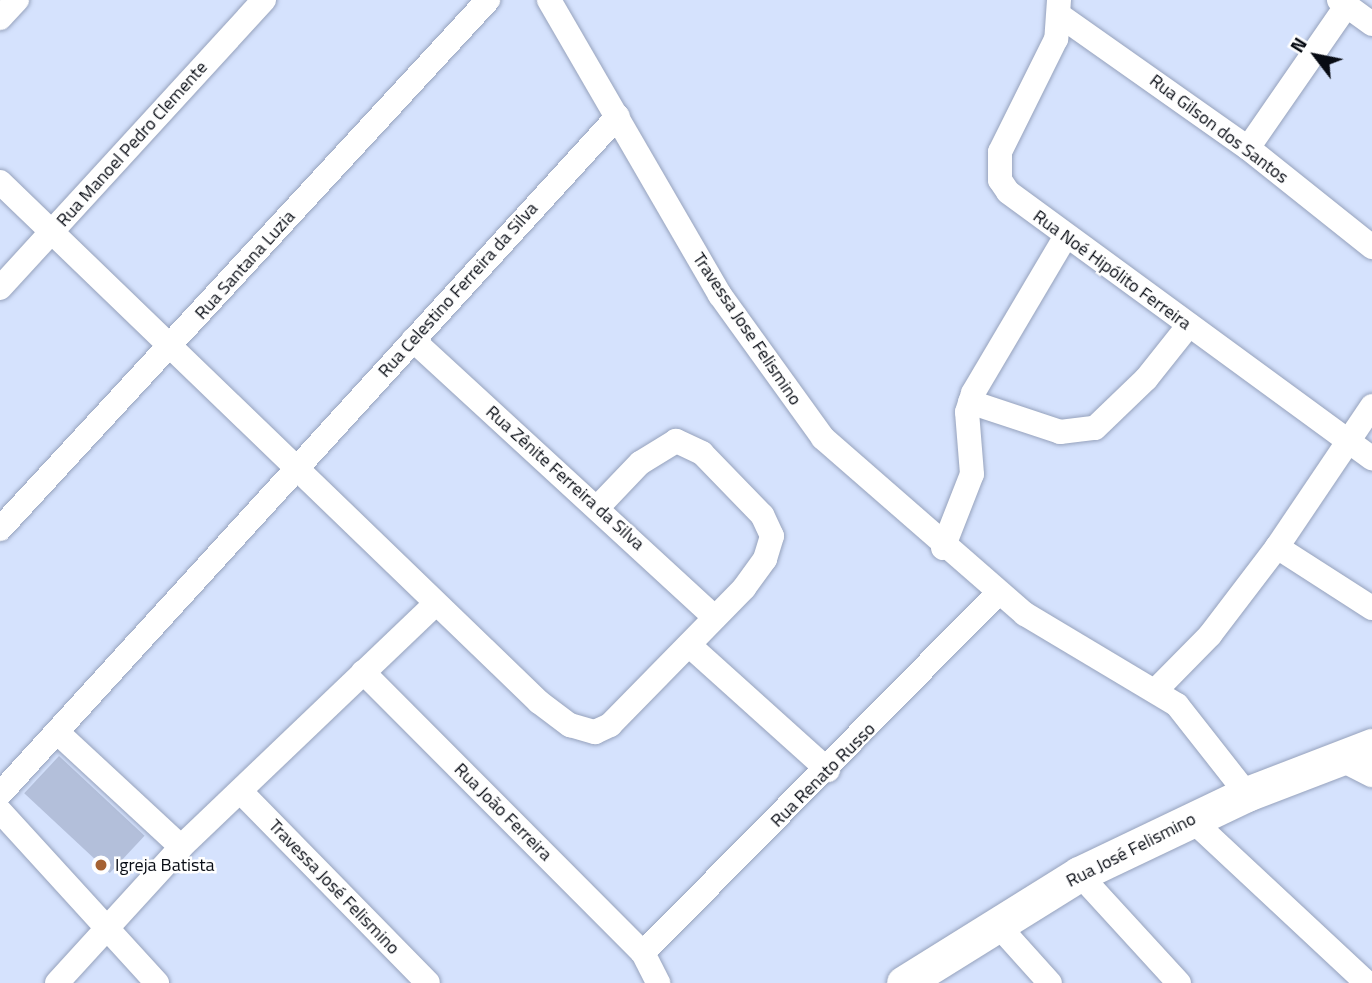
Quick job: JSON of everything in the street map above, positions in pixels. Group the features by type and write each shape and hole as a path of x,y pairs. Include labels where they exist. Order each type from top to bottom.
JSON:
{"street":[{"path":"0,18 17,0"},
{"name":"Rua Manoel Pedro Clemente","path":"0,288 264,0"},
{"name":"Rua Santana Luzia","path":"0,529 174,344 488,0"},
{"name":"Travessa Jose Felismino","path":"548,0 775,379 823,438 943,548 998,593 1157,689 1191,721 1247,794"},
{"path":"1248,148 1343,3 1372,24"},
{"name":"Rua Gilson dos Santos","path":"1061,9 1248,148 1372,247"},
{"name":"Rua Noé Hipólito Ferreira","path":"1061,9 1007,131 999,166 1008,192 1372,458"},
{"name":"Rua Celestino Ferreira da Silva","path":"0,794 618,116"},
{"path":"0,182 174,344 435,604 539,702 583,730 610,725 689,645 757,571 772,536 762,515 702,453 682,442 667,444 598,507"},
{"path":"943,548 972,474 970,402 1066,236"},
{"path":"970,402 1060,432 1095,428 1146,379 1189,326"},
{"name":"Rua Zênite Ferreira da Silva","path":"412,340 598,507 715,618"},
{"path":"1157,689 1210,635 1277,547 1372,406"},
{"path":"1277,547 1372,608"},
{"name":"Rua Renato Russo","path":"643,953 828,769 998,593"},
{"path":"57,983 106,923 181,847 435,604"},
{"path":"689,645 828,769"},
{"name":"Rua João Ferreira","path":"363,672 643,953 658,983"},
{"path":"57,732 181,847"},
{"name":"Rua José Felismino","path":"907,982 995,922 1079,874 1191,819 1247,794 1363,761"},
{"name":"Travessa José Felismino","path":"241,792 428,983"},
{"path":"0,811 106,923 157,983"},
{"path":"1191,819 1367,983"},
{"path":"1079,874 1179,983"},
{"path":"995,922 1050,983"}],"building":[{"path":"59,756 145,836 110,873 24,793"}],"place":[{"name":"Igreja Batista","path":"101,865"}]}
